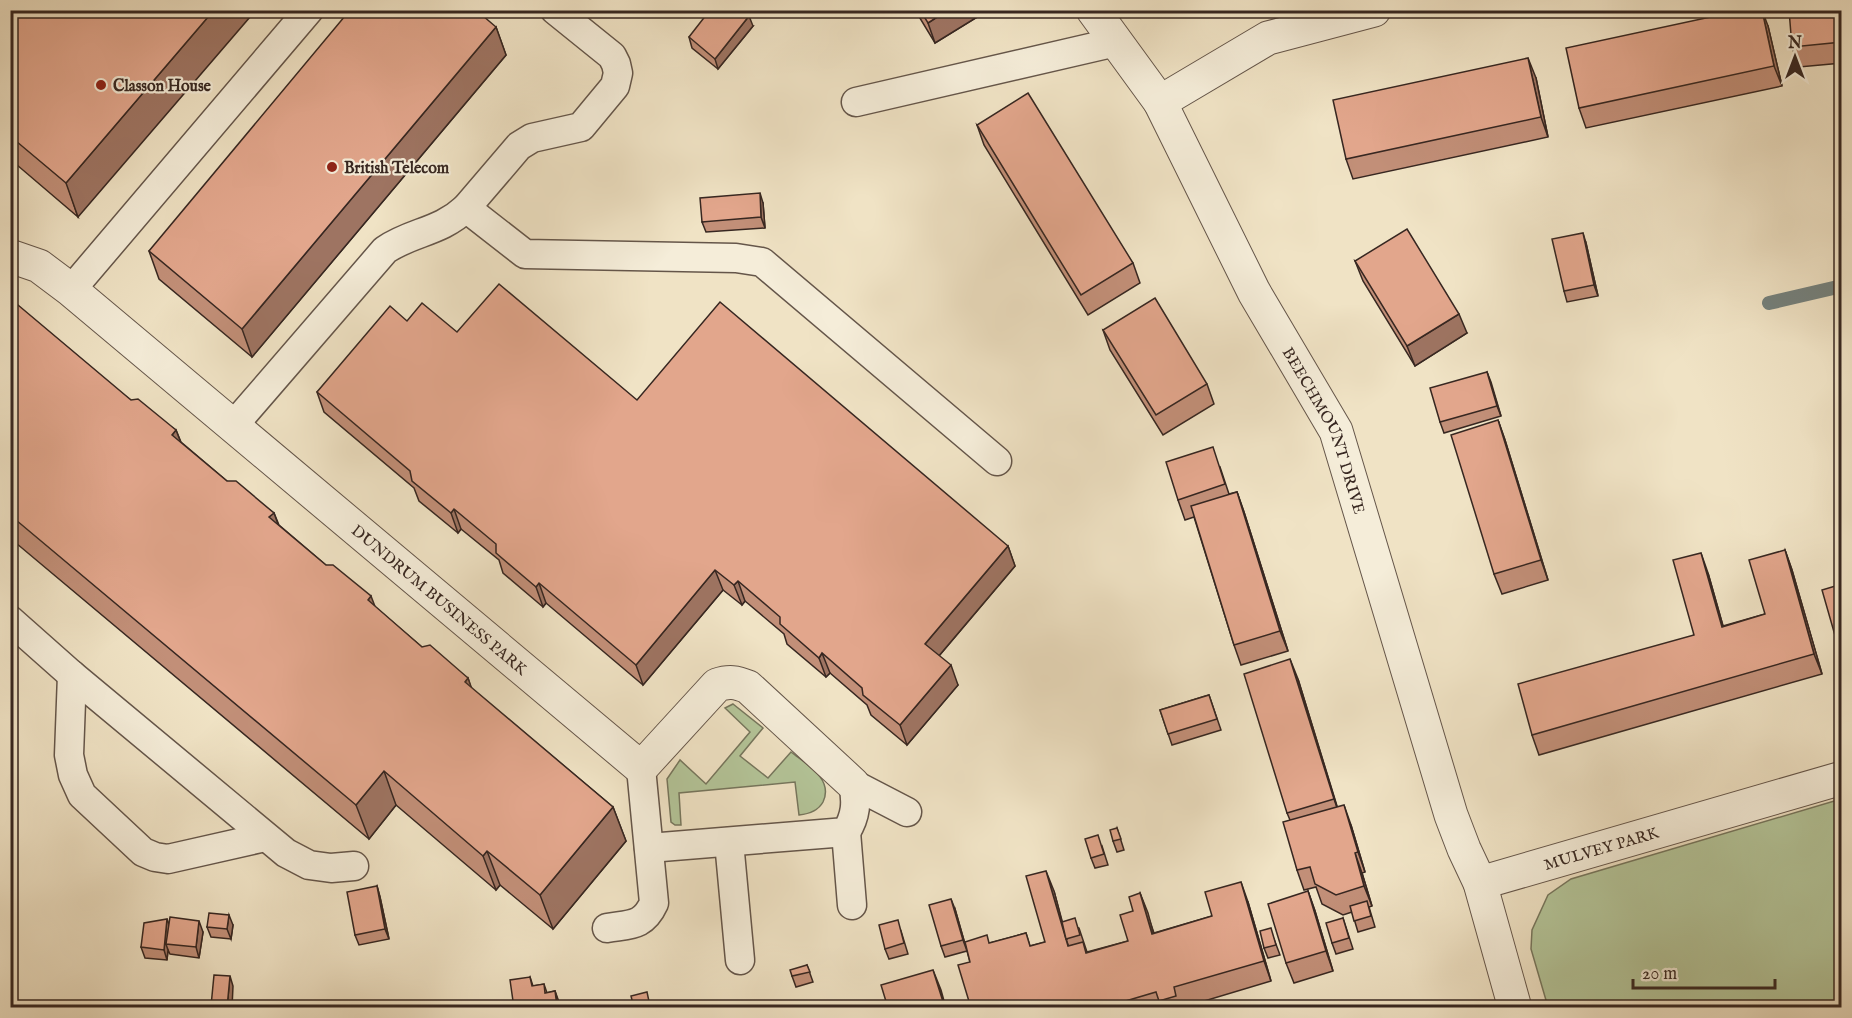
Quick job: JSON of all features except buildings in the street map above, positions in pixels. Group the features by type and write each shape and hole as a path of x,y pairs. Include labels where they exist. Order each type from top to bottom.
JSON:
{"street":[{"name":"BEECHMOUNT DRIVE","path":"1093,10 1160,102 1254,292 1336,431 1451,815 1480,883"},
{"path":"1160,102 1268,38 1374,10"},
{"name":"DUNDRUM BUSINESS PARK","path":"10,256 39,266 71,290 641,768"},
{"path":"641,768 717,685 728,681 748,687 853,784"},
{"name":"MULVEY PARK","path":"1480,883 1842,778"},
{"path":"1480,883 1510,1006"}],"lane":[{"path":"71,290 309,10"},
{"path":"233,426 385,250 398,241 442,226 466,208 519,146 532,138 581,128 615,86 618,73 612,56 555,10"},
{"path":"856,102 1116,42"},
{"path":"466,208 525,254 736,258 762,262 997,461"},
{"path":"10,620 72,675 286,854 309,865 331,868 354,866"},
{"path":"72,675 69,755 73,775 82,795 143,852 168,859 265,837"},
{"path":"607,928 639,923 648,915 654,903 641,768"},
{"path":"853,784 907,812"},
{"path":"852,905 846,832 853,822 856,808 853,784"},
{"path":"650,848 846,832"},
{"path":"729,842 740,960"}],"green space":[{"path":"733,704 763,728 740,756 768,778 791,752 811,767 822,779 825,794 819,808 799,815 795,782 679,793 681,825 671,822 667,779 680,760 706,784 750,732 725,708"},
{"path":"1841,799 1841,1007 1548,1007 1531,949 1532,930 1548,895 1571,879"}],"waterway":[{"path":"1769,303 1842,286"}],"place":[{"name":"Classon House","path":"101,85"},
{"name":"British Telecom","path":"332,167"}]}
